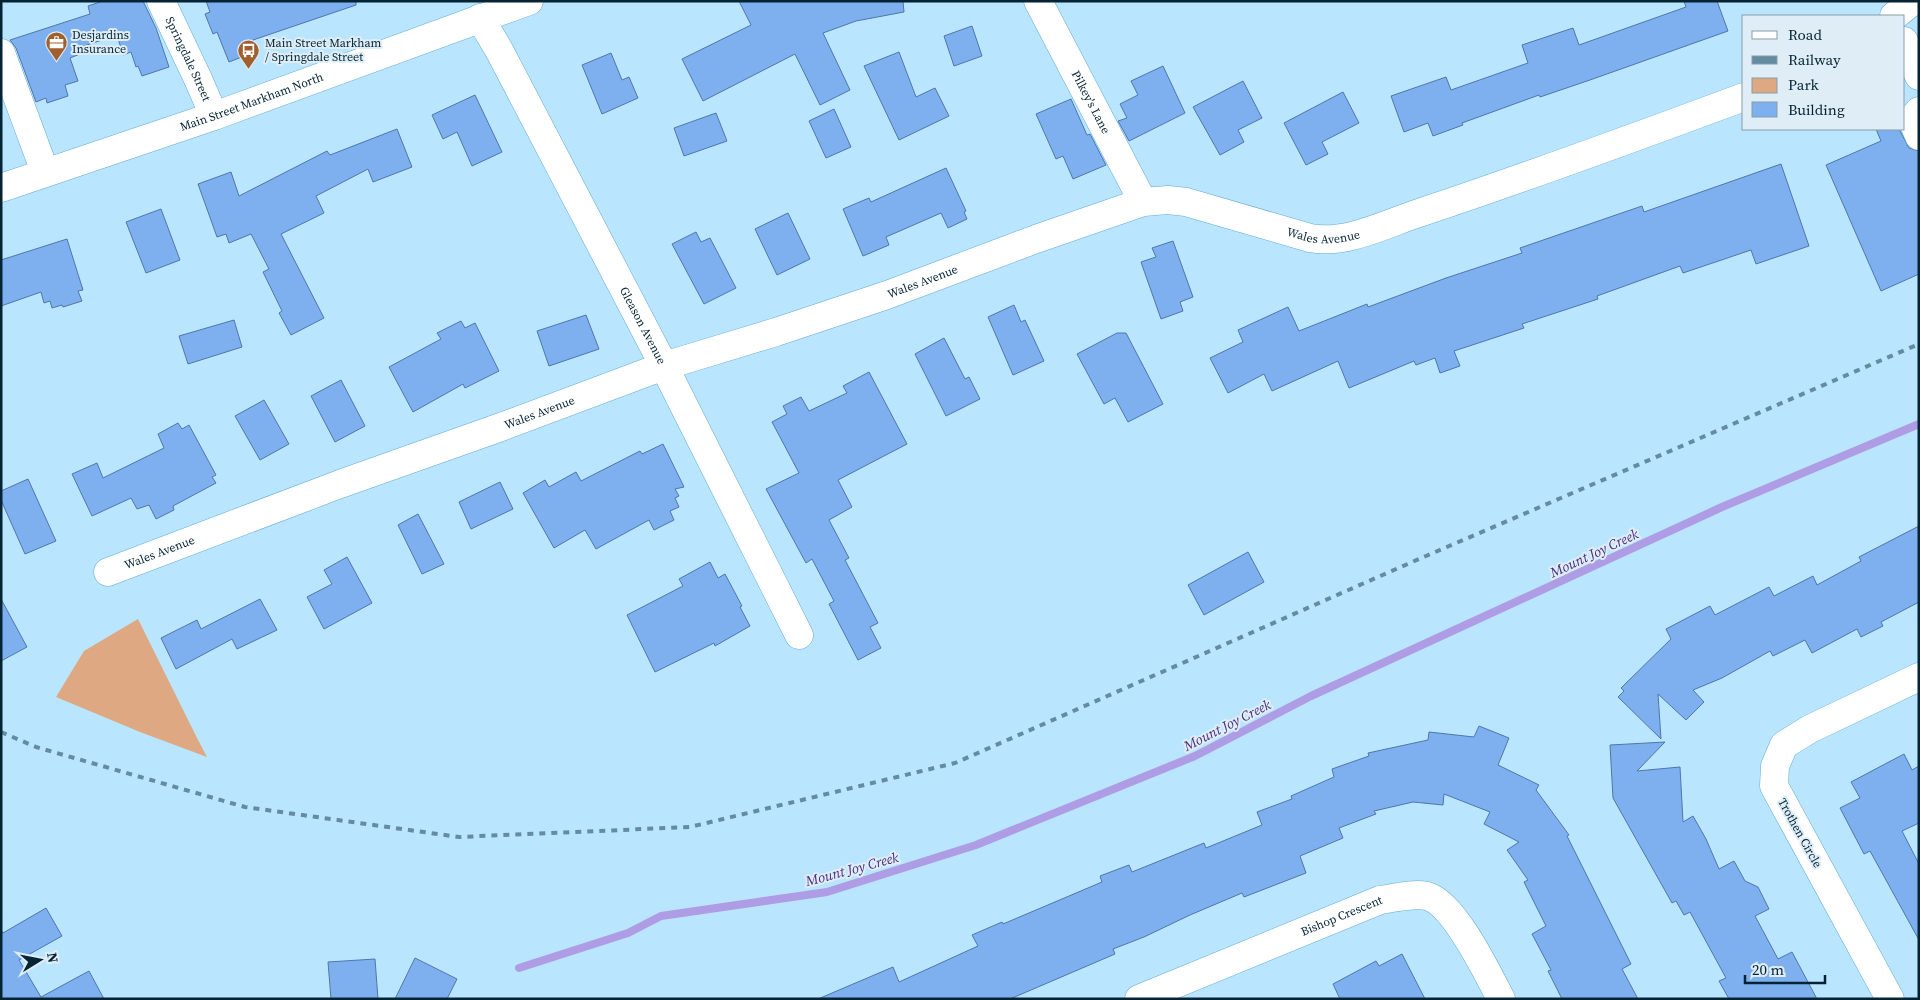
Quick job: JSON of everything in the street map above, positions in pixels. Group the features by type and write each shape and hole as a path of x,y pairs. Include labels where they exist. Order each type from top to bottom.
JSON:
{"street":[{"name":"Springdale Street","path":"160,1 214,116"},
{"name":"Main Street Markham North","path":"1,188 214,116 529,1"},
{"name":"Pilkey's Lane","path":"1038,1 1143,202"},
{"path":"1895,15 1913,1"},
{"name":"Gleason Avenue","path":"480,18 499,50 664,366 799,635"},
{"path":"1905,43 1919,76"},
{"path":"1,53 45,172"},
{"name":"Wales Avenue","path":"108,572 340,484 501,427 664,366 776,332 887,295 1143,202 1168,200 1186,202 1310,238 1326,240 1367,231 1492,189 1742,98"},
{"path":"1919,111 1912,119 1919,136"},
{"name":"Trothen Circle","path":"1890,999 1774,786 1775,766 1784,745 1790,741 1810,729 1919,677"},
{"name":"Bishop Crescent","path":"1139,999 1380,900 1408,896 1428,896 1451,913 1483,965 1501,999"}],"green space":[{"path":"138,619 207,757 140,732 56,697 84,651"}],"building":[{"path":"103,1 143,1 156,28 169,67 142,76 138,66 136,67 131,52 123,55 117,35 78,48 80,54 70,58 78,81 65,85 68,96 47,103 46,98 36,102 16,48 10,40 90,14 88,6"},
{"path":"206,1 356,1 356,5 253,40 257,51 229,62 217,32 213,34 205,14 210,12"},
{"path":"739,1 903,1 904,12 856,21 823,33 850,90 820,105 795,54 703,101 682,59 751,25"},
{"path":"1684,1 1717,1 1728,31 1540,97 1539,95 1462,123 1463,125 1433,136 1428,123 1404,132 1391,96 1446,77 1451,90 1528,63 1522,45 1573,28 1579,45 1686,7"},
{"path":"972,26 982,56 954,66 944,36"},
{"path":"899,52 916,97 935,88 949,116 899,140 864,66"},
{"path":"611,53 622,80 629,77 638,98 602,114 582,65"},
{"path":"1163,66 1185,113 1129,141 1118,121 1127,118 1120,104 1138,95 1131,81"},
{"path":"1243,81 1262,118 1238,130 1244,142 1220,155 1193,107"},
{"path":"1343,92 1359,123 1322,142 1328,154 1306,165 1284,123"},
{"path":"475,95 502,152 472,166 457,132 443,139 432,115"},
{"path":"1071,99 1087,135 1090,134 1106,165 1073,179 1063,156 1056,159 1036,114"},
{"path":"834,109 851,147 826,158 809,121"},
{"path":"716,113 727,141 684,156 674,128"},
{"path":"397,129 412,167 373,182 368,169 316,196 324,213 281,234 324,318 291,335 279,313 282,311 263,272 269,269 251,234 229,243 226,234 217,237 198,184 231,172 239,196 327,151 330,155"},
{"path":"1876,130 1900,130 1909,148 1919,151 1919,274 1881,291 1826,165 1881,141"},
{"path":"1781,164 1809,246 1756,264 1751,250 1683,273 1680,266 1597,296 1598,299 1522,324 1524,328 1454,351 1460,366 1440,373 1435,358 1416,365 1414,361 1349,388 1338,361 1272,391 1264,374 1228,393 1210,358 1243,342 1238,330 1288,307 1299,331 1367,304 1368,307 1446,278 1522,253 1520,248 1642,206 1644,212"},
{"path":"946,168 966,211 964,212 967,219 948,228 941,213 886,237 889,245 863,256 843,209 869,198 871,202"},
{"path":"161,209 180,260 146,273 126,222"},
{"path":"788,213 810,259 777,275 755,229"},
{"path":"696,232 701,242 710,238 736,288 704,304 672,244"},
{"path":"67,239 83,290 78,291 82,301 63,307 62,305 52,308 50,301 44,303 41,292 1,306 1,260"},
{"path":"1173,241 1193,297 1180,302 1183,311 1161,319 1141,262 1156,257 1152,248"},
{"path":"1014,305 1021,322 1025,320 1044,361 1013,375 988,317"},
{"path":"586,315 599,349 549,366 537,331"},
{"path":"234,320 242,347 188,364 179,336"},
{"path":"461,321 465,328 475,323 499,371 465,388 463,384 413,412 389,367 441,339 437,333"},
{"path":"1117,333 1126,333 1163,404 1128,422 1115,398 1104,404 1077,354"},
{"path":"944,338 965,379 969,377 980,399 946,416 915,354"},
{"path":"869,372 907,444 838,480 852,507 829,520 849,558 845,560 878,623 870,627 881,648 858,660 829,604 834,601 812,559 806,563 766,489 799,473 772,422 787,414 783,406 801,397 809,411 847,393 843,386"},
{"path":"341,380 365,426 335,442 311,396"},
{"path":"264,400 289,444 260,460 235,416"},
{"path":"178,423 182,429 189,425 216,475 212,477 216,483 173,506 174,510 156,519 149,505 137,509 131,498 92,516 72,474 97,463 103,478 164,448 158,434"},
{"path":"663,444 684,487 675,489 679,496 675,498 679,507 670,511 674,520 654,530 649,520 596,549 585,530 554,548 523,493 545,480 549,487 576,472 581,481 640,451 642,454"},
{"path":"28,479 56,541 25,554 1,500 1,491"},
{"path":"500,482 513,509 471,529 459,502"},
{"path":"418,514 444,564 422,574 398,525"},
{"path":"1919,526 1919,602 1881,622 1883,626 1861,637 1857,629 1812,653 1805,640 1773,656 1770,651 1722,678 1693,690 1704,702 1686,720 1658,694 1661,739 1618,697 1624,691 1621,688 1671,639 1666,629 1710,606 1715,615 1769,587 1774,596 1813,576 1817,585 1861,561 1859,557"},
{"path":"1248,552 1264,582 1204,615 1188,585"},
{"path":"347,557 372,603 324,629 307,597 332,584 324,570"},
{"path":"710,562 718,578 725,574 750,626 715,646 714,643 655,672 627,615 683,586 679,579"},
{"path":"1,599 27,647 1,661"},
{"path":"260,599 277,630 237,649 232,639 176,669 161,638 197,620 201,629"},
{"path":"1479,726 1509,738 1498,765 1539,785 1536,790 1569,835 1567,836 1631,964 1622,969 1638,999 1562,999 1548,971 1551,970 1532,934 1546,926 1524,882 1528,880 1507,850 1519,842 1484,824 1490,812 1444,794 1443,805 1413,802 1374,811 1376,814 1339,828 1343,838 1300,856 1306,873 1244,897 1242,893 1190,915 1144,937 1113,949 1115,954 1010,999 818,999 893,967 899,982 978,946 972,935 1002,922 1003,924 1102,882 1100,876 1129,865 1132,872 1204,843 1206,848 1262,825 1257,812 1292,799 1291,796 1334,777 1332,769 1369,756 1368,753 1428,740 1429,732 1474,737"},
{"path":"1665,742 1637,771 1680,767 1683,822 1693,816 1706,839 1719,869 1734,861 1745,881 1758,887 1769,909 1755,916 1778,959 1792,952 1817,999 1729,999 1719,981 1726,978 1690,912 1684,915 1676,901 1672,903 1613,798 1610,745"},
{"path":"1904,754 1912,770 1919,766 1919,823 1902,831 1919,864 1919,940 1870,851 1864,854 1840,808 1860,798 1851,782"},
{"path":"46,908 62,936 19,960 41,997 89,971 104,999 1,999 1,930 3,933"},
{"path":"1402,954 1425,999 1340,999 1333,984 1376,961 1379,966"},
{"path":"415,958 457,979 447,999 395,999"},
{"path":"375,959 378,999 331,999 328,962"}],"waterway":[{"name":"Mount Joy Creek","path":"519,968 628,933 661,916 827,892 976,845 1195,756 1311,696 1722,507 1919,424"}],"railway":[{"path":"1,732 36,747 245,807 459,837 690,827 955,763 1419,559 1919,344"}],"place":[{"name":"Desjardins Insurance","path":"56,61"},
{"name":"Main Street Markham / Springdale Street","path":"249,69"}]}
